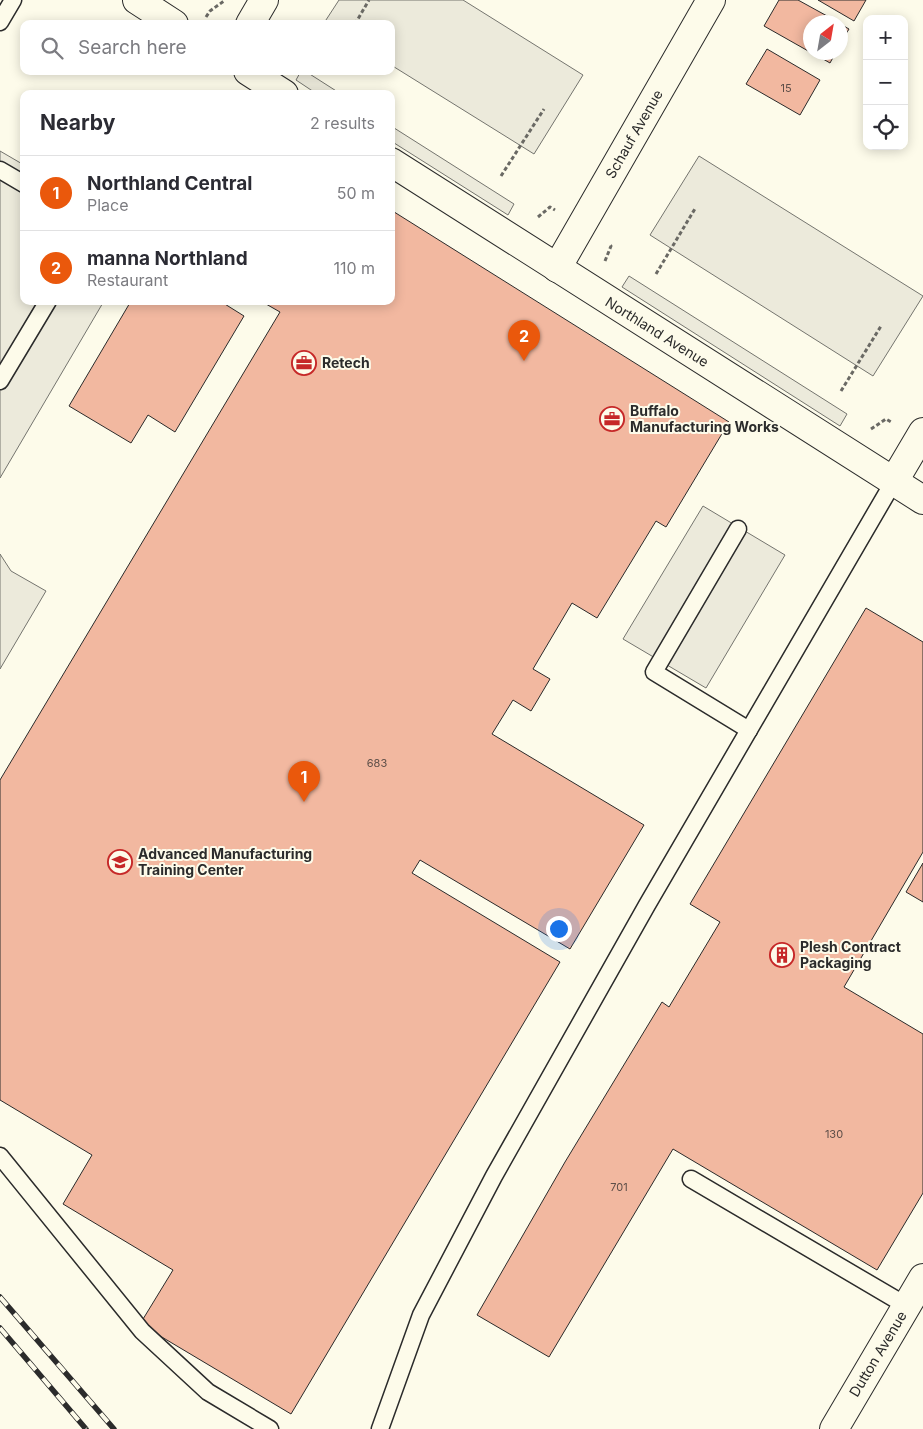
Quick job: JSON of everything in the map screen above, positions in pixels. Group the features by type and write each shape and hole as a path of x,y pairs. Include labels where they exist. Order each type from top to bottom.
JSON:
{"street":[{"path":"137,0 168,20"},
{"path":"252,20 264,0"},
{"name":"Schauf Avenue","path":"556,268 710,0"},
{"path":"254,75 278,90"},
{"name":"Northland Avenue","path":"395,165 923,500"},
{"path":"894,481 923,432"},
{"name":"Dutton Avenue","path":"834,1429 923,1278"}],"lane":[{"path":"0,22 13,0"},
{"path":"2,175 20,182"},
{"path":"0,381 46,305"},
{"path":"380,1429 421,1315 494,1176 647,905 894,481"},
{"path":"738,529 654,672 749,730"},
{"path":"0,1156 142,1332 208,1392 270,1429"},
{"path":"690,1179 907,1306"}],"path":[{"path":"357,20 369,0"},
{"path":"204,20 210,11 225,1"},
{"path":"502,176 544,109"},
{"path":"656,274 696,207"},
{"path":"841,391 881,326"}],"shaded area":[{"path":"339,0 463,0 583,75 534,154 395,67 395,20 326,20"},
{"path":"299,75 311,75 335,90 311,90 296,80"},
{"path":"395,129 514,204 508,215 395,144"},
{"path":"0,151 20,163 20,305 102,305 0,478"},
{"path":"699,156 923,296 873,376 650,235"},
{"path":"629,276 847,414 840,426 622,287"},
{"path":"703,506 785,555 706,688 623,639"},
{"path":"0,554 11,571 46,591 0,669"}],"building":[{"path":"779,0 798,0 825,15 803,15 803,48 764,26"},
{"path":"818,0 866,0 854,21 848,18 848,15 844,15"},
{"path":"767,49 820,80 800,115 746,84"},
{"path":"395,213 729,422 666,527 656,521 597,618 572,603 533,669 550,679 531,711 513,700 492,734 644,825 570,949 420,860 412,873 560,962 291,1414 140,1324 173,1270 63,1204 92,1155 0,1100 0,780 280,312 268,305 395,305"},
{"path":"129,305 226,305 244,316 175,432 148,415 131,443 69,406"},
{"name":"Plesh Contract Packaging","path":"866,608 923,642 923,852 844,987 923,1034 923,1193 877,1270 673,1149 549,1357 477,1315 565,1162 662,1002 669,1007 720,922 690,904"},
{"path":"923,863 923,902 906,892"}],"railway":[{"path":"0,1297 114,1429"},
{"path":"0,1328 86,1429"}],"place":[{"name":"manna Northland","path":"524,361"},
{"name":"Retech","path":"304,363"},
{"name":"Buffalo Manufacturing Works","path":"612,419"},
{"name":"Northland Central","path":"304,802"},
{"name":"Advanced Manufacturing Training Center","path":"120,862"},
{"name":"Plesh Contract Packaging","path":"782,955"}]}
